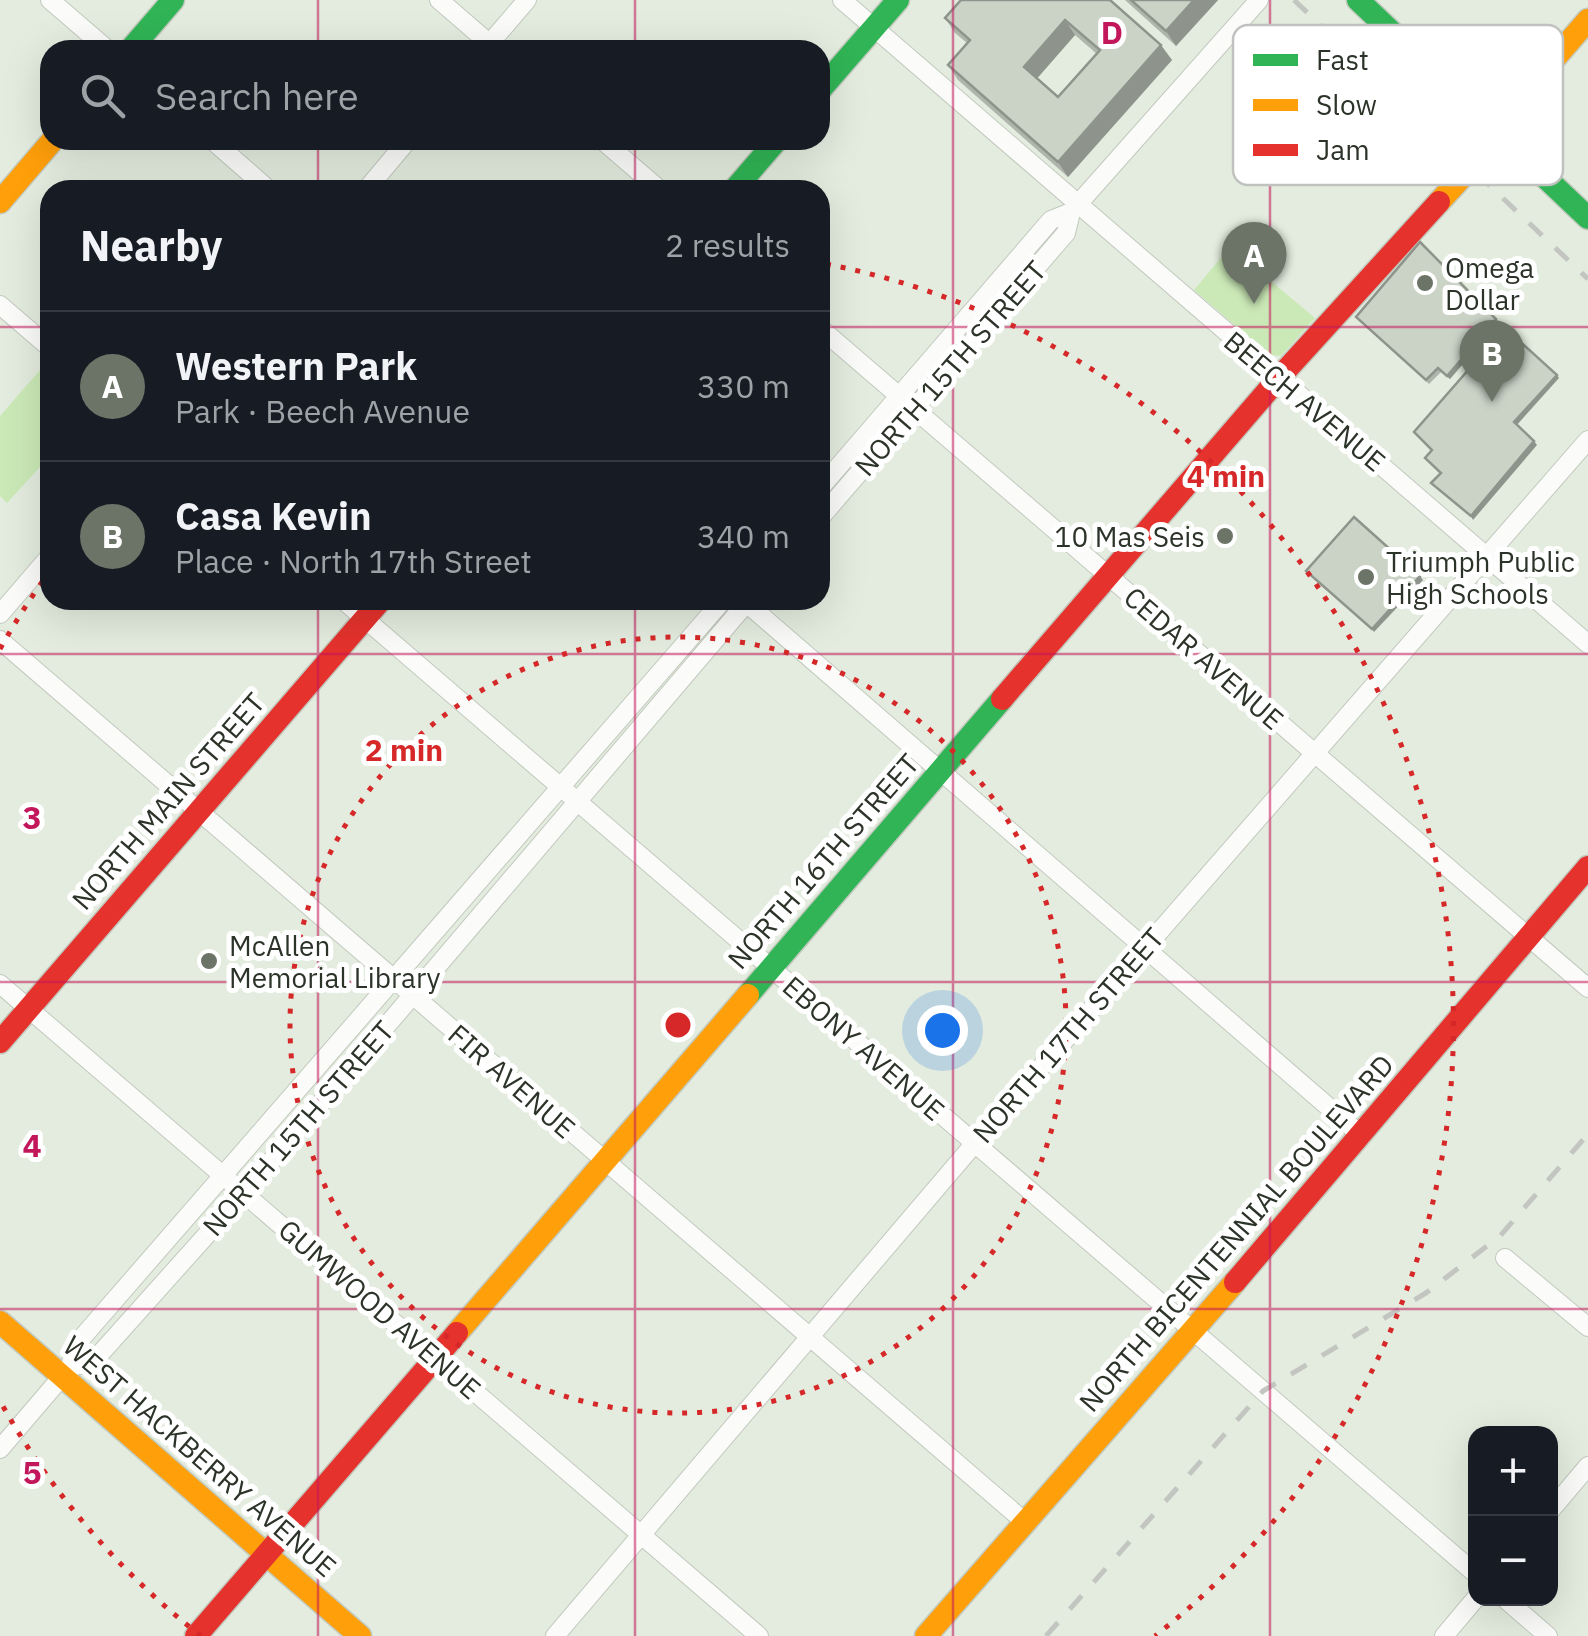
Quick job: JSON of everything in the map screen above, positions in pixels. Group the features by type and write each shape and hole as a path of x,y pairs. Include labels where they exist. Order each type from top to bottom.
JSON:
{"street":[{"path":"50,0 96,40"},
{"path":"139,40 173,0"},
{"path":"438,0 481,40"},
{"path":"496,40 528,0"},
{"name":"BEECH AVENUE","path":"842,0 1075,207 1486,552 1588,644"},
{"path":"830,78 898,0"},
{"name":"NORTH 15TH STREET","path":"1237,25 1259,0"},
{"path":"1358,0 1385,25"},
{"name":"NORTH 16TH STREET","path":"1563,49 1588,20"},
{"name":"NORTH 15TH STREET","path":"830,476 1051,220 1075,207 1233,29"},
{"path":"0,202 44,150"},
{"path":"223,150 258,180"},
{"path":"374,180 400,150"},
{"path":"614,150 648,180"},
{"path":"743,180 768,150"},
{"name":"NORTH 16TH STREET","path":"196,1636 1277,380 1455,185"},
{"path":"1554,185 1588,218"},
{"name":"NORTH 15TH STREET","path":"830,507 1066,233 1075,207"},
{"path":"0,306 40,340"},
{"name":"CEDAR AVENUE","path":"830,337 1588,988"},
{"name":"NORTH 17TH STREET","path":"555,1636 644,1536 808,1336 1486,552 1588,440"},
{"path":"0,614 40,568"},
{"name":"EBONY AVENUE","path":"354,610 1468,1567"},
{"name":"NORTH MAIN STREET","path":"0,1042 372,610"},
{"name":"NORTH 15TH STREET","path":"0,1449 66,1371 73,1348 396,981 714,610"},
{"name":"NORTH 15TH STREET","path":"66,1371 92,1364 244,1192 738,610"},
{"path":"756,610 1362,1136"},
{"name":"FIR AVENUE","path":"0,640 1025,1522"},
{"name":"NORTH BICENTENNIAL BOULEVARD","path":"926,1636 1362,1136 1588,867"},
{"name":"GUMWOOD AVENUE","path":"0,984 759,1636"},
{"path":"1505,1258 1588,1326"},
{"name":"WEST HACKBERRY AVENUE","path":"0,1322 66,1371 360,1636"},
{"path":"1558,1502 1588,1466"},
{"path":"1444,1636 1469,1606"},
{"path":"1513,1606 1548,1636"}],"green space":[{"path":"1230,247 1315,318 1281,356 1269,355 1194,290"},
{"path":"40,370 40,467 7,503 0,496 0,416"}],"building":[{"path":"961,0 1110,0 1161,45 1058,162 948,65 970,40 945,18","holes":["1065,20 1100,50 1058,97 1024,67"]},
{"path":"1131,0 1194,0 1166,31"},
{"name":"Omega Dollar","path":"1420,242 1496,319 1447,376 1438,368 1426,380 1356,317"},
{"path":"1505,328 1557,375 1514,422 1534,441 1471,516 1431,483 1441,473 1425,458 1432,450 1414,432"},
{"name":"Triumph Public High Schools","path":"1354,517 1420,576 1372,629 1306,571"}],"railway":[{"path":"1294,0 1320,25"},
{"path":"1489,185 1588,279"},
{"path":"1046,1636 1263,1391 1426,1293 1500,1236 1588,1134"}],"traffic: fast":[{"path":"139,40 173,0"},
{"path":"830,78 898,0"},
{"path":"1358,0 1384,25"},
{"path":"743,180 768,150"},
{"path":"1553,185 1588,218"},
{"path":"748,995 1002,699"}],"traffic: slow":[{"path":"1563,49 1588,20"},
{"path":"0,202 44,150"},
{"path":"1439,202 1455,185"},
{"path":"457,1333 748,995"},
{"path":"926,1636 1235,1282"},
{"path":"0,1322 360,1636"}],"traffic: jam":[{"path":"1002,699 1277,380 1439,202"},
{"path":"0,1042 372,610"},
{"path":"1235,1282 1588,867"},
{"path":"196,1636 457,1333"}],"place":[{"name":"Omega Dollar","path":"1425,283"},
{"name":"Western Park","path":"1254,304"},
{"name":"Casa Kevin","path":"1492,402"},
{"name":"10 Mas Seis","path":"1225,536"},
{"name":"Triumph Public High Schools","path":"1366,577"},
{"name":"McAllen Memorial Library","path":"209,961"}]}
